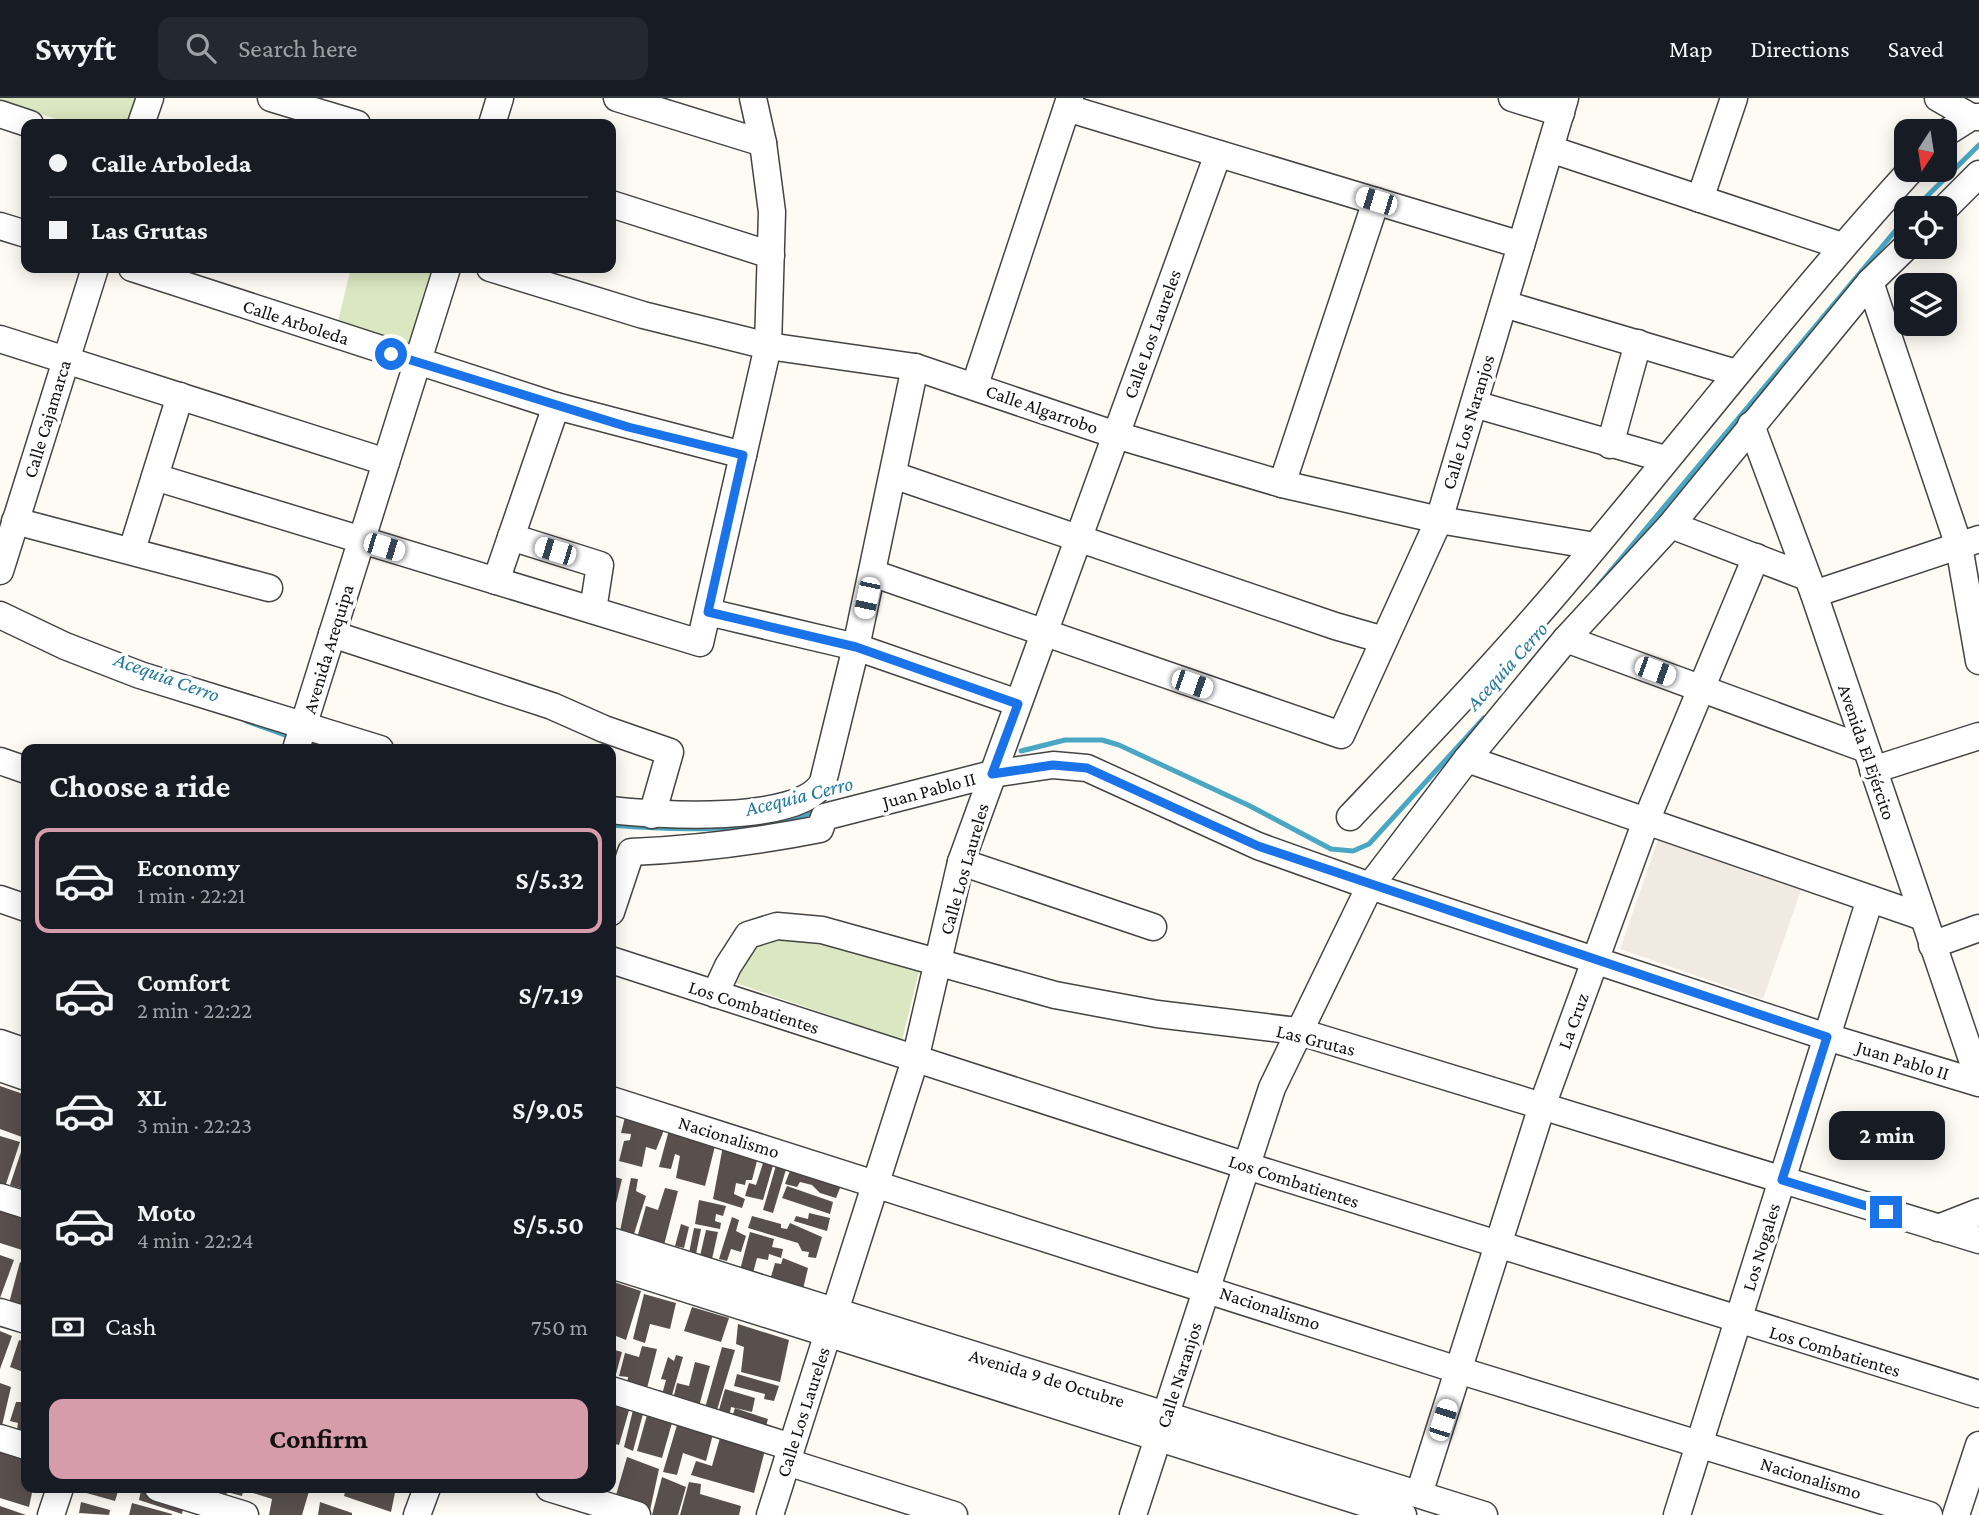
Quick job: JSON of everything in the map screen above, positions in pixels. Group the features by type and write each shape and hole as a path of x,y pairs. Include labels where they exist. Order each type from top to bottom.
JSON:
{"street":[{"path":"143,119 150,98"},
{"path":"271,98 340,119"},
{"path":"494,119 500,98"},
{"path":"617,98 644,102 763,143"},
{"path":"155,477 700,643 768,346 772,212 763,143 753,98"},
{"path":"1512,98 1563,106"},
{"path":"1700,199 1734,98"},
{"path":"1938,98 1975,117"},
{"path":"975,385 1068,103 1218,154 1521,245"},
{"name":"Calle Los Naranjos","path":"1043,633 1341,735 1439,520 1563,106"},
{"path":"0,114 21,121"},
{"path":"1957,127 1975,117"},
{"path":"1550,149 1842,246"},
{"name":"Calle Los Laureles","path":"770,1515 915,1060 961,862 1218,154"},
{"path":"1957,196 1979,174"},
{"path":"1350,817 1482,679 1842,246 1900,182"},
{"path":"1282,484 1376,201"},
{"path":"616,206 771,256"},
{"path":"0,226 21,232"},
{"path":"1370,886 1467,759 1566,639 1671,525 1870,282 1894,259"},
{"name":"Calle Cajamarca","path":"0,571 93,273"},
{"name":"Calle Arboleda","path":"147,273 556,406 743,455"},
{"name":"Avenida Arequipa","path":"300,736 445,273"},
{"name":"Calle Algarrobo","path":"506,273 643,315 768,346 915,367 975,385 1115,435 1282,484 1439,520 1595,546"},
{"path":"1870,282 1969,543 1979,661"},
{"path":"1504,304 1736,373"},
{"path":"0,340 386,461"},
{"path":"1610,445 1638,343"},
{"path":"616,811 652,815 757,812 797,802 818,793 856,647 915,367"},
{"path":"132,550 180,396"},
{"path":"1474,404 1665,460"},
{"path":"496,580 556,406"},
{"name":"Avenida El Ejército","path":"1751,425 1810,585 1978,1073"},
{"path":"892,475 1335,626 1384,639"},
{"path":"15,521 269,588"},
{"path":"1671,525 1756,557 1810,585 1969,543"},
{"path":"511,537 600,565 593,610"},
{"name":"La Cruz","path":"1411,1505 1499,1246 1542,1106 1646,821 1699,688 1756,557"},
{"path":"872,573 1043,633"},
{"path":"708,612 856,647 1018,704"},
{"path":"0,615 65,646 300,736 349,744"},
{"path":"332,634 552,706 604,729 670,752 652,815"},
{"path":"1566,639 1699,688 1870,760 1979,736"},
{"path":"1467,759 1923,917"},
{"path":"0,761 21,768"},
{"name":"Juan Pablo II","path":"616,897 631,852 708,849 820,829 824,817 997,762 1087,768 1258,846 1370,886 1827,1037 1978,1073"},
{"path":"961,862 1153,927"},
{"name":"Calle Naranjos","path":"1133,1515 1272,1088 1297,1031 1370,886"},
{"path":"0,899 21,906"},
{"name":"Los Nogales","path":"1677,1515 1870,899"},
{"name":"Las Grutas","path":"715,994 728,966 748,935 777,926 822,930 1055,995 1157,1014 1297,1031 1979,1240"},
{"path":"1932,945 1979,928"},
{"name":"Los Combatientes","path":"616,962 1499,1246 1979,1394"},
{"path":"0,1043 21,1050"},
{"path":"0,1068 21,1075"},
{"name":"Nacionalismo","path":"616,1102 1458,1370 1929,1515"},
{"path":"0,1197 21,1203"},
{"path":"1938,1228 1979,1212"},
{"name":"Avenida 9 de Octubre","path":"616,1243 831,1323"},
{"name":"Avenida 9 de Octubre","path":"616,1266 831,1323 1411,1505 1484,1515"},
{"path":"0,1312 21,1318"},
{"path":"616,1392 789,1455 928,1511 954,1515"},
{"path":"0,1438 21,1444"},
{"path":"1956,1515 1979,1446"},
{"path":"51,1515 58,1493"},
{"path":"168,1493 197,1508 245,1515"},
{"path":"417,1515 425,1493"},
{"path":"565,1493 637,1515"}],"green space":[{"path":"0,98 142,98 136,119 56,119 0,101"},
{"path":"350,273 441,273 419,347 337,325"},
{"path":"757,939 819,943 859,951 919,972 902,1040 733,982"}],"shaded area":[{"path":"1658,840 1801,890 1763,999 1620,949"}],"building":[{"path":"0,1086 21,1093 21,1137 0,1129"},
{"path":"625,1117 666,1125 656,1150 646,1147 642,1167 619,1161 624,1141 630,1140 631,1134 621,1133"},
{"path":"669,1130 716,1142 705,1186 676,1178 680,1156 675,1154 671,1169 659,1167"},
{"path":"0,1136 20,1142 5,1187 0,1186"},
{"path":"723,1146 758,1157 752,1180 746,1180 745,1185 736,1183 734,1194 745,1199 742,1208 713,1199"},
{"path":"21,1152 21,1188 10,1185"},
{"path":"764,1160 774,1162 763,1200 745,1196 749,1183 756,1185"},
{"path":"777,1162 787,1166 773,1213 763,1210"},
{"path":"791,1168 842,1183 836,1198 820,1193 812,1185 800,1182 797,1187 785,1184"},
{"path":"616,1177 622,1179 616,1204"},
{"path":"631,1178 638,1179 636,1191 646,1196 634,1234 620,1231"},
{"path":"787,1186 833,1202 830,1214 782,1198"},
{"path":"665,1188 678,1191 664,1245 637,1238 646,1206 658,1210"},
{"path":"699,1200 726,1206 723,1216 716,1214 715,1221 721,1223 720,1229 695,1224"},
{"path":"0,1207 21,1213 21,1250 0,1243"},
{"path":"809,1213 830,1218 827,1231 794,1221 796,1216 808,1219"},
{"path":"752,1216 781,1224 781,1228 787,1229 790,1223 822,1237 816,1258 808,1257 809,1252 802,1251 798,1243 748,1228"},
{"path":"732,1217 739,1220 736,1231 746,1236 741,1252 731,1249 727,1261 719,1259"},
{"path":"681,1224 689,1227 684,1248 675,1246"},
{"path":"694,1228 701,1229 696,1254 689,1253"},
{"path":"706,1230 718,1232 712,1259 700,1256"},
{"path":"750,1232 774,1239 772,1247 783,1249 781,1258 769,1254 768,1260 757,1258 753,1273 740,1270"},
{"path":"0,1255 14,1260 0,1298"},
{"path":"783,1258 808,1268 803,1289 770,1280 775,1263 781,1264"},
{"path":"20,1262 21,1306 9,1303"},
{"path":"616,1283 641,1291 626,1340 616,1336"},
{"path":"644,1294 676,1303 670,1329 650,1324 645,1343 633,1339"},
{"path":"692,1307 729,1318 721,1342 684,1331"},
{"path":"738,1324 789,1340 780,1382 741,1372 744,1347 736,1344"},
{"path":"0,1331 12,1336 0,1369"},
{"path":"19,1340 21,1341 21,1371 10,1367"},
{"path":"642,1346 657,1349 645,1396 626,1390 628,1377 619,1376 625,1353 639,1357"},
{"path":"722,1347 735,1350 717,1410 705,1408"},
{"path":"616,1350 622,1352 616,1374"},
{"path":"676,1355 683,1357 670,1402 655,1398 657,1390 663,1391 666,1380 661,1379 668,1357 674,1361"},
{"path":"695,1362 710,1366 698,1410 672,1403 677,1383 689,1386"},
{"path":"737,1374 779,1386 774,1401 764,1399 765,1394 734,1386"},
{"path":"0,1383 11,1387 1,1430 0,1429"},
{"path":"725,1389 755,1398 752,1412 731,1407 728,1423 716,1420"},
{"path":"16,1402 21,1402 21,1438 16,1436 18,1423 10,1421"},
{"path":"616,1402 630,1407 619,1445 616,1444"},
{"path":"735,1408 768,1419 764,1433 730,1423"},
{"path":"633,1410 643,1414 633,1451 624,1447"},
{"path":"647,1415 672,1423 662,1458 637,1451"},
{"path":"677,1425 713,1434 706,1461 683,1453 677,1475 663,1472"},
{"path":"720,1438 765,1450 754,1493 691,1475 696,1461 712,1466"},
{"path":"0,1446 21,1452 21,1493 32,1493 29,1507 0,1498"},
{"path":"627,1457 659,1469 649,1515 614,1502"},
{"path":"662,1477 686,1487 678,1515 652,1515"},
{"path":"689,1482 701,1484 700,1494 741,1506 739,1515 680,1515"},
{"path":"87,1493 117,1493 115,1501"},
{"path":"140,1493 151,1493 184,1503 182,1514 139,1500"},
{"path":"211,1493 227,1493 224,1503 210,1497"},
{"path":"253,1493 309,1493 302,1515 269,1515 272,1499"},
{"path":"345,1493 395,1493 391,1512 344,1496"},
{"path":"81,1502 110,1510 109,1515 79,1513"},
{"path":"320,1502 352,1513 352,1515 318,1515"},
{"path":"132,1503 172,1514 172,1515 129,1515"},
{"path":"0,1506 26,1515 0,1515"}],"waterway":[{"name":"Acequia Cerro","path":"1927,196 1979,145"},
{"name":"Acequia Cerro","path":"1598,586 1894,232"},
{"name":"Acequia Cerro","path":"1021,751 1065,740 1102,740 1119,745 1250,806 1331,849 1353,851 1369,844 1484,718"},
{"name":"Acequia Cerro","path":"246,721 293,738"},
{"name":"Acequia Cerro","path":"305,742 311,744"},
{"name":"Acequia Cerro","path":"616,825 714,828 764,823 815,812"}],"route":[{"path":"391,354 628,427 743,455 708,612 856,647 1018,704 992,774 1053,765 1087,768 1258,846 1370,886 1827,1037 1782,1180 1886,1212"}]}
